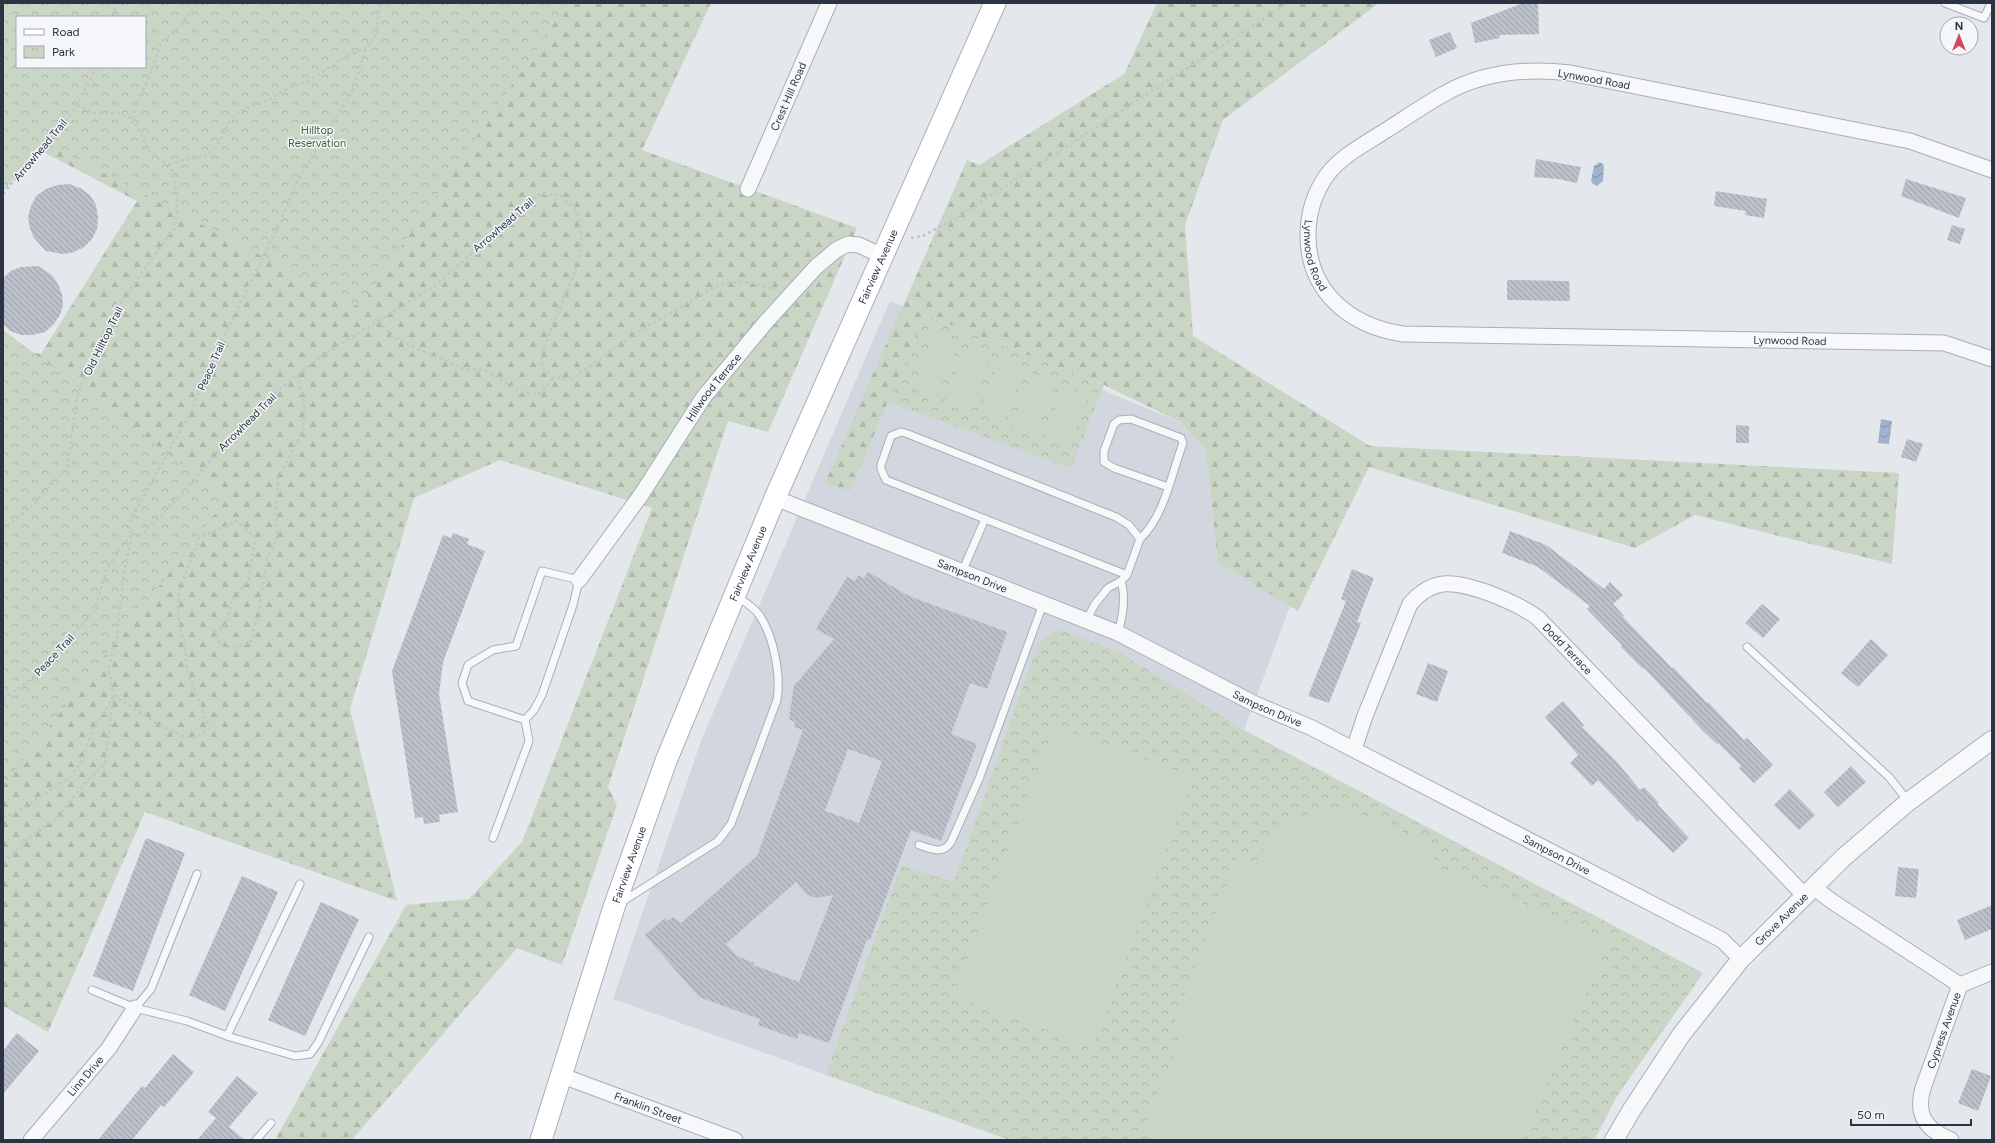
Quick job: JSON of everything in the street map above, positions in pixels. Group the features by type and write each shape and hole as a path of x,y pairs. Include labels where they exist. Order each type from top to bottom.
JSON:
{"main road":[{"name":"Fairview Avenue","path":"541,1140 560,1075 614,907 666,761 775,498 995,3"}],"street":[{"name":"Crest Hill Road","path":"748,189 830,3"},
{"name":"Lynwood Road","path":"1992,170 1910,141 1570,73 1530,71 1487,77 1444,94 1362,145 1338,163 1327,175 1313,202 1308,227 1308,240 1310,257 1315,274 1329,296 1338,306 1361,322 1388,331 1403,334 1944,343 1992,358"},
{"name":"Hillwood Terrace","path":"579,580 641,495 702,398 765,323 816,268 836,250 848,244 886,249"},
{"name":"Sampson Drive","path":"775,498 1118,634 1253,703 1312,728 1354,749 1722,940 1741,959"},
{"name":"Dodd Terrace","path":"1354,749 1365,716 1410,604 1422,592 1430,587 1444,583 1459,583 1509,601 1538,618 1808,891"},
{"name":"Grove Avenue","path":"1614,1140 1631,1110 1681,1035 1741,959 1808,891 1908,802 1992,740"},
{"name":"Cypress Avenue","path":"1808,891 1833,902 1960,985 1923,1088 1920,1104 1925,1122 1931,1129 1938,1135 1952,1140"},
{"path":"1960,985 1992,972"},
{"name":"Linn Drive","path":"31,1140 109,1048 135,1008"},
{"name":"Franklin Street","path":"560,1075 735,1140"}],"lane":[{"path":"1945,3 1984,18 1991,3"},
{"path":"1086,621 1104,592 1121,581 1127,575 1140,539 1154,523 1168,487 1183,443 1181,438 1131,419 1119,420 1114,424 1104,451 1104,462 1114,468 1168,487"},
{"path":"1127,575 886,480 881,470 881,465 892,436 901,432 908,434 1116,517 1129,525 1140,539"},
{"path":"962,572 985,519"},
{"path":"542,571 579,580 573,605 542,695 534,710 524,720 468,701 462,683 468,664 493,650 516,646 542,571"},
{"path":"1118,634 1122,622 1125,594 1121,581"},
{"path":"614,907 718,841 731,824 777,700 779,678 776,659 760,616 748,604 734,595"},
{"path":"919,845 937,851 948,847 951,842 979,779 1043,604"},
{"path":"1747,647 1889,777 1908,802"},
{"path":"493,838 529,740 524,720"},
{"path":"135,1008 151,989 197,874"},
{"path":"227,1036 300,884"},
{"path":"92,990 135,1008 187,1021 227,1036 295,1056 310,1054 318,1043 369,937"},
{"path":"256,1140 271,1123"}],"path":[{"path":"113,16 116,3"},
{"path":"197,3 176,31 161,42 148,81 136,105 133,119 151,154 169,165 179,160 199,159 210,152 219,143 226,128 234,117 248,106 265,102 284,90 306,82 352,52 366,48"},
{"name":"Peace Trail","path":"3,699 32,678 95,610 107,568 132,534 128,526 132,517 194,406 204,378 284,214 295,185 353,90 366,48 376,34 380,3"},
{"path":"886,249 923,236 956,218 1288,3"},
{"path":"96,68 77,105 93,113 116,113 133,119"},
{"name":"Arrowhead Trail","path":"3,194 32,158 57,133 77,105"},
{"name":"Old Hilltop Trail","path":"3,530 32,506 68,466 76,402 90,363 125,296 175,227 176,190 173,172 169,165"},
{"name":"Arrowhead Trail","path":"132,534 141,535 149,528 182,494 227,441 271,396 323,355 434,286 525,208 539,194 560,195 573,208 581,227 580,255 566,293 556,313 541,358 542,367 554,377"},
{"path":"379,320 392,336 411,346 464,369 484,370 524,393 539,394 554,377 572,378 631,336 718,285 734,280 755,283 773,289 779,287"},
{"path":"114,695 172,732 186,737 196,737 209,728 187,670 185,646 179,623 178,600 180,589 199,538 237,521 255,537 249,580 232,601 225,626 214,632 221,646 233,648 250,643 259,608 267,559 277,539 276,513 278,478 304,430 304,407 298,376"},
{"path":"3,863 27,839 57,818 84,784 105,763 114,695 108,668 116,639 123,578 132,534"},
{"path":"3,817 19,811 70,777 83,760 93,727 105,714 114,695"}],"shaded area":[{"path":"890,301 1182,423 1206,451 1218,563 1290,606 1244,730 1703,973 1617,1096 1595,1140 1010,1140 613,999 701,741"}],"green space":[{"path":"3,3 711,3 642,150 857,228 768,432 728,421 608,787 617,805 562,965 517,948 352,1140 275,1140 406,905 469,899 522,842 652,508 500,460 414,498 350,709 397,901 145,812 48,1032 3,1006 3,345 41,354 137,201 28,144"},
{"name":"Hilltop Reservation","path":"3,3 568,3 360,307 42,141 3,192"},
{"path":"1157,3 1379,3 1223,120 1185,225 1193,336 1370,446 1899,473 1892,564 1695,515 1635,548 1369,467 1298,611 1218,563 1206,451 1182,423 1104,385 925,315 850,491 825,483 967,160 979,165 1124,74"},
{"path":"925,315 1104,385 1071,468 888,402"},
{"path":"3,330 228,498 3,786"},
{"path":"933,335 958,344 937,397 913,388"},
{"path":"966,347 990,357 970,410 945,400"},
{"path":"999,360 1023,370 1003,423 978,413"},
{"path":"1032,373 1056,382 1035,436 1011,427"},
{"path":"1064,386 1089,396 1068,449 1044,440"},
{"path":"1057,629 1121,653 1243,730 1703,973 1617,1096 1592,1140 1010,1140 826,1075 901,866 954,882 1038,644"},
{"path":"1054,726 1193,777 1093,1047 954,995"},
{"path":"1335,810 1361,814 1439,847 1432,865 1609,940 1522,1140 1154,1140 1140,1134 1184,1033 1172,1028 1237,858 1255,864 1270,841 1287,825 1297,819 1309,815"}],"water":[{"path":"1600,162 1604,165 1603,181 1597,186 1591,181 1594,166"},
{"path":"1881,419 1892,421 1889,444 1878,443"}],"building":[{"path":"1523,3 1538,3 1539,34 1499,35 1500,38 1475,43 1471,23"},
{"path":"1450,32 1457,48 1436,57 1429,40"},
{"path":"1536,159 1581,167 1577,183 1558,179 1534,177"},
{"path":"1906,179 1966,198 1959,218 1901,196"},
{"path":"69,184 80,188 90,195 96,205 98,217 97,229 92,239 84,247 74,252 63,254 46,251 34,238 30,228 28,217 31,206 36,196 46,189 57,185"},
{"path":"1716,191 1767,199 1764,218 1745,215 1746,211 1714,206"},
{"path":"1952,225 1965,229 1960,244 1947,240"},
{"path":"38,266 52,275 58,284 62,294 63,305 60,315 54,324 45,332 33,335 21,335 10,331 3,324 3,278 11,271 21,267"},
{"path":"1507,280 1569,281 1570,301 1507,300"},
{"path":"1736,425 1749,426 1749,443 1736,443"},
{"path":"1907,439 1923,444 1916,462 1901,457"},
{"path":"1510,531 1546,545 1604,589 1610,582 1623,595 1613,604 1624,616 1623,617 1744,740 1747,738 1773,765 1754,783 1739,768 1741,766 1718,743 1717,744 1704,732 1644,668 1643,669 1621,647 1622,645 1587,609 1590,606 1538,567 1502,553"},
{"path":"453,533 469,539 467,544 485,551 443,662 439,694 458,812 439,815 440,822 424,824 423,817 415,818 392,671 443,535 451,538"},
{"path":"1352,569 1374,578 1357,622 1361,623 1329,703 1308,696 1346,601 1341,599"},
{"path":"868,572 909,596 1007,632 987,689 970,683 951,734 977,744 941,841 911,830 870,940 867,939 829,1043 799,1033 797,1039 758,1025 760,1019 699,997 645,935 665,918 667,921 673,917 681,923 757,856 803,730 794,727 795,722 789,719 794,686 834,639 816,629 847,577 855,581 858,575 864,578","holes":["848,749 882,761 859,823 825,811","796,882 807,895 816,898 833,895 799,982 753,965 754,963 737,956 726,944"]},
{"path":"1762,604 1780,619 1763,638 1745,623"},
{"path":"1871,639 1888,655 1858,687 1841,673"},
{"path":"1428,663 1448,671 1437,702 1416,694"},
{"path":"1563,701 1584,725 1582,727 1617,762 1640,790 1644,787 1659,803 1657,804 1689,838 1673,853 1640,820 1638,822 1598,780 1592,786 1570,763 1578,755 1545,717"},
{"path":"1851,766 1866,782 1838,807 1824,792"},
{"path":"1790,789 1815,815 1799,830 1774,805"},
{"path":"146,838 185,853 133,991 93,976"},
{"path":"1898,867 1919,869 1916,898 1895,896"},
{"path":"242,876 278,892 225,1011 189,995"},
{"path":"321,902 359,919 305,1036 268,1020"},
{"path":"1992,905 1992,929 1965,940 1957,920"},
{"path":"17,1033 39,1051 3,1094 3,1051"},
{"path":"173,1054 194,1072 164,1107 161,1105 132,1140 98,1140 142,1086 145,1088"},
{"path":"1972,1069 1991,1076 1978,1111 1958,1103"},
{"path":"237,1076 258,1093 229,1127 245,1140 197,1140 216,1118 208,1112"}]}
